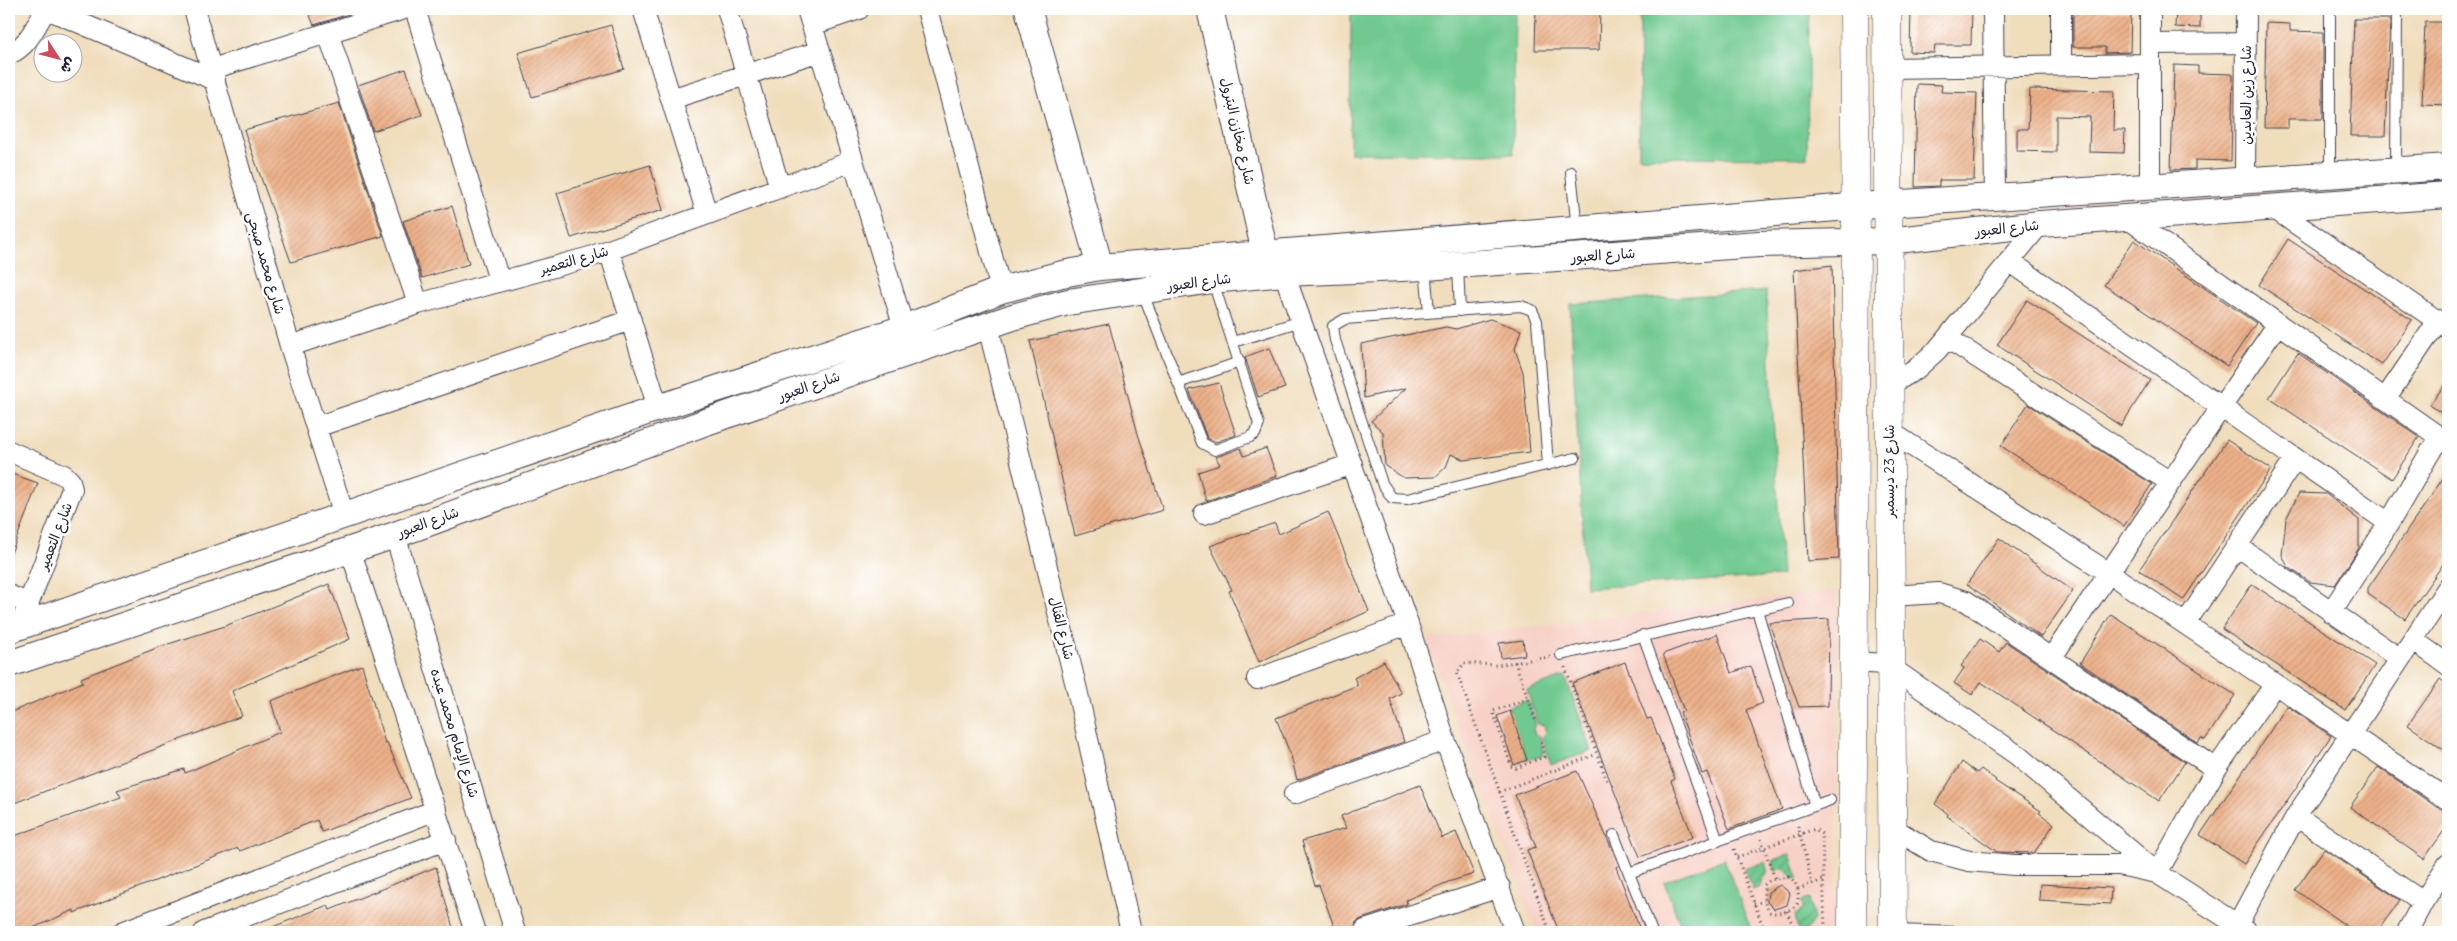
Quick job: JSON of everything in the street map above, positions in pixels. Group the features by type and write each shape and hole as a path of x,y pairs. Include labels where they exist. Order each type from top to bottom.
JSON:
{"main road":[{"path":"1852,932 1840,797 1853,662 1856,242 1854,9"},
{"name":"شارع 23 ديسمبر","path":"1887,9 1893,931"}],"street":[{"path":"9,54 15,52 26,42 47,9 214,74 328,33 404,9"},
{"name":"شارع محمد صبحى","path":"194,9 290,346 344,515"},
{"path":"415,9 499,280"},
{"path":"643,9 707,214"},
{"path":"728,9 780,188"},
{"path":"860,9 810,17 904,328"},
{"path":"927,9 1001,290"},
{"path":"1028,9 1100,267"},
{"name":"شارع مخازن البترول","path":"1210,9 1265,254"},
{"path":"1993,9 1995,198"},
{"path":"2061,9 2061,64"},
{"path":"2150,9 2150,188"},
{"name":"شارع زين العابدين","path":"2245,182 2246,9"},
{"path":"328,33 418,304"},
{"path":"2150,44 2246,43"},
{"path":"671,99 820,51"},
{"path":"1887,68 2150,64"},
{"name":"شارع التعمير","path":"290,346 418,304 609,250 853,161"},
{"name":"شارع العبور","path":"20,620 68,609 658,408 904,328 1001,290 1062,274 1100,267 1887,204 2448,168"},
{"path":"2361,174 2362,202"},
{"name":"شارع العبور","path":"9,664 395,535 706,422 988,326 1068,302 1212,280 1284,273 1458,265 1759,244 1888,241 2040,224 2448,195"},
{"path":"2273,208 2443,324 2385,399"},
{"path":"2128,218 2277,325 2444,440 2331,612"},
{"path":"1888,386 1927,361 2040,224"},
{"path":"1515,235 1516,261"},
{"path":"609,250 658,408"},
{"path":"2009,261 2389,523"},
{"path":"1284,273 1408,624 1445,740 1515,932"},
{"path":"316,427 631,320"},
{"path":"2052,657 2277,325"},
{"name":"شارع القنال","path":"988,326 1074,680 1131,932"},
{"path":"1946,338 2170,482"},
{"path":"697,396 694,406 697,414 706,422"},
{"path":"629,419 638,424 641,430 638,446"},
{"path":"1889,431 2109,572 2448,800"},
{"name":"شارع التعمير","path":"9,451 64,475 70,481 72,489 20,620"},
{"path":"2185,624 2295,459"},
{"path":"1204,514 1352,464"},
{"name":"شارع الإمام محمد عبده","path":"395,535 515,932"},
{"path":"2237,546 2400,659"},
{"path":"350,549 475,932"},
{"path":"1853,662 1880,662 1891,668 2017,755 2157,873 2242,929 2296,816 2448,587"},
{"path":"124,590 124,606 141,621"},
{"path":"1890,596 1939,593 1966,601 2216,769"},
{"path":"9,595 20,620"},
{"path":"68,609 76,624 74,643"},
{"path":"1257,679 1408,624"},
{"path":"2413,640 2448,665"},
{"path":"2157,873 2216,769 2275,684"},
{"path":"1294,794 1445,740"},
{"path":"122,932 436,810"},
{"path":"2296,816 2423,902"},
{"path":"1892,827 1914,843 1931,851 1969,861 2014,865 2120,865 2157,873"},
{"path":"204,932 446,840"},
{"path":"2407,932 2423,902 2448,864"},
{"path":"1365,930 1500,887"}],"lane":[{"path":"2330,9 2330,176"},
{"path":"2396,171 2397,9"},
{"path":"1571,172 1577,230"},
{"path":"1458,265 1460,310"},
{"path":"1424,267 1429,312"},
{"path":"1141,290 1202,443 1210,449 1220,449 1255,434 1259,424 1212,280"},
{"path":"1548,465 1536,315 1527,307 1345,319 1333,326 1335,340 1386,491 1392,498 1408,499 1548,465 1575,458"},
{"path":"1233,342 1301,321"},
{"path":"1178,383 1240,362"},
{"path":"1561,655 1788,603"},
{"path":"1757,610 1815,806"},
{"path":"1643,635 1718,841"},
{"path":"1629,873 1840,797"},
{"path":"1614,835 1652,932"},
{"path":"1893,931 1959,932"}],"path":[{"path":"1550,932 1457,673 1464,663 1470,662 1487,665 1561,655 1607,781"},
{"path":"1515,662 1536,720"},
{"path":"1528,699 1493,711 1511,766 1516,768 1544,757 1541,739"},
{"path":"1499,792 1597,754"},
{"path":"1796,818 1812,884"},
{"path":"1757,827 1775,879"},
{"path":"1737,857 1815,829 1822,834 1825,932"},
{"path":"1729,837 1765,932"},
{"path":"1788,877 1798,888 1797,904 1787,911 1776,914 1770,912 1764,901 1764,885 1775,879 1788,877"},
{"path":"1798,888 1823,880"},
{"path":"1754,904 1764,901"},
{"path":"1787,911 1795,932"}],"shaded area":[{"path":"1837,590 1836,932 1537,932 1425,639"}],"green space":[{"path":"1351,9 1515,9 1513,154 1350,153"},
{"path":"1640,9 1809,9 1807,158 1639,157"},
{"path":"1766,291 1782,576 1586,588 1570,304"},
{"path":"1565,676 1592,751 1551,765 1542,737 1546,733 1544,725 1538,724 1527,690"},
{"path":"1527,700 1536,724 1533,728 1535,735 1540,737 1544,754 1527,760 1508,707"},
{"path":"1790,854 1798,878 1794,879 1785,870 1780,868 1776,872 1772,861"},
{"path":"1724,859 1752,932 1683,932 1664,882"},
{"path":"1765,862 1768,873 1762,879 1760,887 1753,890 1744,869"},
{"path":"1809,899 1814,919 1806,931 1798,932 1795,915 1803,908 1802,901"}],"building":[{"path":"307,9 362,9 362,10 314,25"},
{"path":"1536,9 1600,9 1599,50 1535,50"},
{"path":"1911,9 1972,9 1971,45 1935,45 1934,53 1910,52"},
{"path":"2073,9 2131,12 2130,52 2105,53 2105,47 2073,47"},
{"path":"2176,9 2200,9 2200,28 2175,27"},
{"path":"2354,19 2390,19 2385,136 2350,136"},
{"path":"2425,22 2448,22 2447,105 2422,104"},
{"path":"2266,23 2290,24 2290,31 2323,32 2323,119 2288,119 2288,128 2264,128"},
{"path":"611,25 624,69 532,97 518,53"},
{"path":"2174,65 2198,66 2198,73 2233,74 2231,161 2195,160 2195,169 2171,170"},
{"path":"406,69 422,115 373,131 358,85"},
{"path":"1917,84 1942,85 1941,92 1977,93 1974,180 1939,180 1939,186 1915,187"},
{"path":"2030,89 2114,91 2113,130 2125,130 2124,153 2089,152 2090,117 2056,116 2056,152 2017,151 2017,129 2028,129"},
{"path":"339,103 383,236 291,262 244,130"},
{"path":"650,165 663,210 571,238 557,193"},
{"path":"452,206 469,264 422,278 403,221"},
{"path":"2288,239 2412,320 2382,365 2259,285"},
{"path":"2134,240 2256,323 2227,366 2104,285"},
{"path":"1832,265 1839,559 1808,561 1794,270"},
{"path":"2027,300 2150,380 2121,426 1997,345"},
{"path":"1490,319 1521,330 1515,349 1523,372 1530,452 1464,460 1451,454 1446,467 1435,477 1404,478 1385,466 1383,432 1371,421 1406,388 1364,398 1361,344 1446,327 1456,329"},
{"path":"1109,324 1138,434 1163,510 1075,536 1030,341"},
{"path":"1269,348 1285,388 1258,397 1245,357"},
{"path":"2298,353 2419,437 2392,479 2269,398"},
{"path":"2448,380 2448,418 2430,405"},
{"path":"1219,383 1236,435 1216,442 1207,438 1189,390"},
{"path":"2028,404 2152,484 2124,526 2001,446"},
{"path":"2227,440 2271,469 2183,600 2139,570"},
{"path":"1241,448 1244,456 1266,448 1277,476 1206,501 1198,472 1220,465 1216,457"},
{"path":"2448,471 2448,557 2405,619 2368,594 2368,588"},
{"path":"9,473 38,483 10,556 9,556"},
{"path":"2299,493 2326,494 2359,520 2359,548 2335,585 2310,582 2288,567 2282,555 2286,519"},
{"path":"1328,512 1369,611 1259,662 1229,591 1232,590 1210,546 1275,523 1279,534"},
{"path":"1999,538 2073,591 2041,637 1967,584"},
{"path":"329,584 350,639 232,691 242,716 9,805 9,713 83,682 81,678 159,647 225,626"},
{"path":"2252,584 2375,665 2345,710 2222,629"},
{"path":"2111,614 2235,695 2205,740 2201,738 2198,743 2080,663"},
{"path":"1829,619 1828,706 1799,707 1769,623"},
{"path":"1717,634 1731,673 1751,666 1763,703 1746,710 1782,809 1729,829 1707,772 1702,774 1680,712 1684,711 1663,654"},
{"path":"1980,639 1999,652 2006,642 2185,762 2159,801 1981,682 1972,695 1954,683 1964,668 1961,666"},
{"path":"1523,640 1525,655 1501,658 1499,643"},
{"path":"1384,661 1401,693 1390,699 1404,742 1297,780 1291,756 1276,718 1358,685 1354,678"},
{"path":"1625,662 1647,719 1651,718 1675,779 1671,781 1693,837 1640,857 1572,683"},
{"path":"362,665 385,743 387,742 411,798 322,832 317,820 240,851 238,848 74,913 74,910 24,932 9,932 9,838 121,797 117,790 184,769 185,773 280,732 271,701"},
{"path":"2440,679 2448,685 2448,753 2408,725"},
{"path":"2287,706 2331,736 2244,864 2200,835"},
{"path":"1510,711 1527,760 1514,765 1497,716"},
{"path":"1962,762 1977,773 1981,769 1995,781 2041,811 2039,813 2054,824 2034,853 1997,852 1947,816 1948,814 1935,804"},
{"path":"2378,767 2441,810 2448,812 2448,825 2424,859 2350,807"},
{"path":"1577,771 1619,865 1616,867 1641,932 1559,932 1527,850 1536,847 1515,795"},
{"path":"1420,785 1442,838 1456,832 1474,874 1448,882 1406,900 1407,904 1361,919 1356,922 1354,932 1336,932 1319,885 1315,886 1302,841 1346,828 1341,816"},
{"path":"2324,849 2400,900 2377,932 2355,932 2295,890"},
{"path":"436,867 453,928 443,932 260,932 328,905 330,910"},
{"path":"2040,884 2111,888 2110,904 2039,900"},
{"path":"1780,885 1790,893 1787,905 1774,909 1767,902 1768,892"}]}
